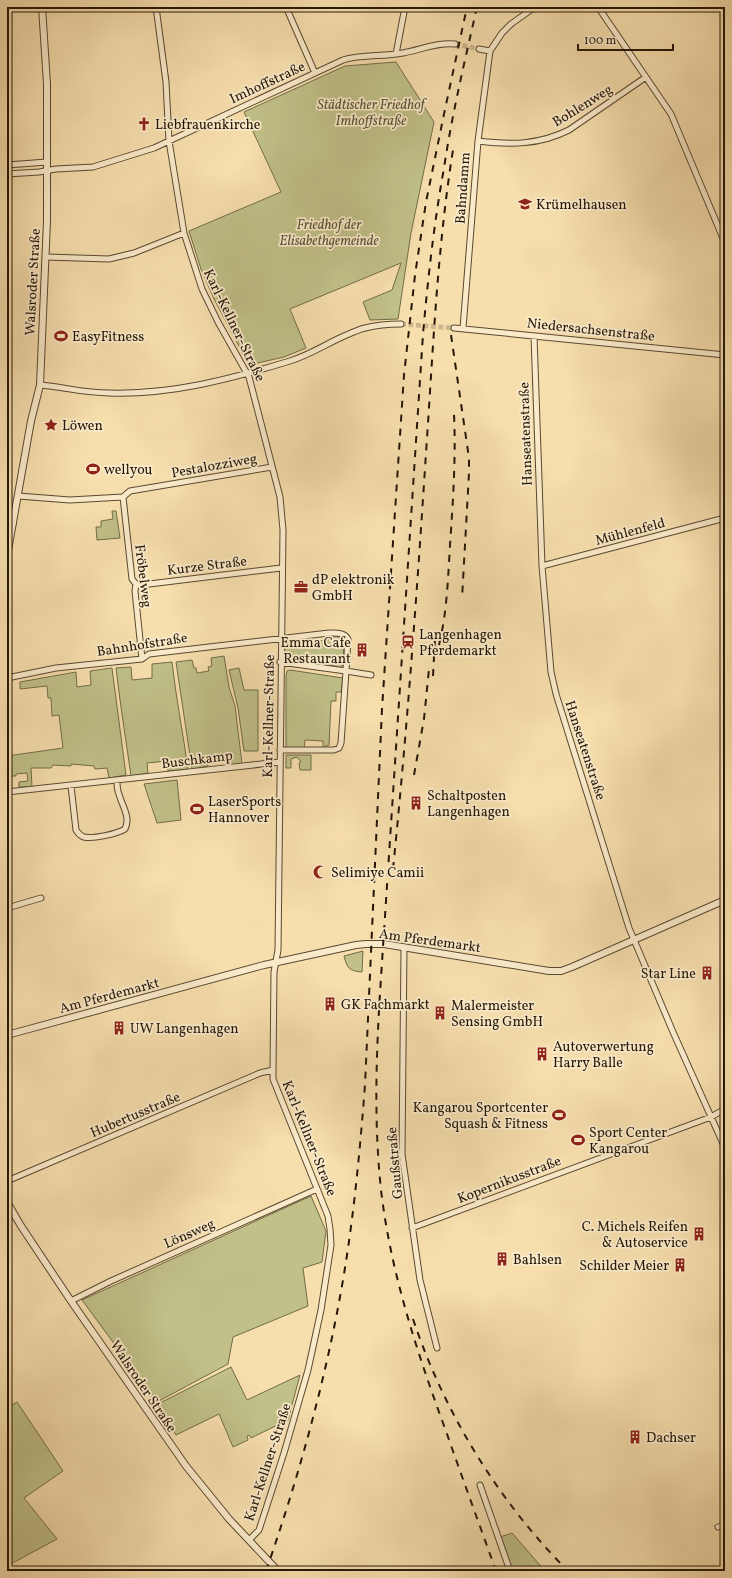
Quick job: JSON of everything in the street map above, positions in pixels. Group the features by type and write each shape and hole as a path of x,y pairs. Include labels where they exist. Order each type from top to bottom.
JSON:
{"street":[{"name":"Walsroder Straße","path":"7,556 10,524 18,496 31,421 40,385 46,257 47,171 47,84 42,7"},
{"name":"Karl-Kellner-Straße","path":"156,7 166,82 169,141 184,233 202,289 249,377 280,497 282,519 278,950 274,975 273,1070 274,1079 328,1216 331,1245 321,1310 308,1370 284,1454 259,1530 249,1540"},
{"path":"286,7 315,73"},
{"path":"396,54 396,45 405,7"},
{"path":"479,49 490,51 502,33 511,24 535,7"},
{"path":"598,7 671,114 725,242"},
{"name":"Imhoffstraße","path":"7,174 93,167 154,148 348,58 396,54 445,43 455,44"},
{"name":"Bahndamm","path":"463,328 478,141 490,51"},
{"name":"Bohlenweg","path":"478,141 499,144 523,144 562,134 646,77"},
{"path":"7,165 47,162"},
{"path":"46,257 109,259 134,253 184,233"},
{"path":"40,385 85,392 140,393 178,389 247,373 297,359 365,328 402,324"},
{"name":"Niedersachsenstraße","path":"454,328 725,355"},
{"name":"Hanseatenstraße","path":"534,336 542,566 551,672 556,694 634,940 672,1032 725,1148"},
{"name":"Pestalozziweg","path":"18,496 70,500 123,496 130,491 272,467"},
{"name":"Fröbelweg","path":"123,496 132,579 136,584 135,591 142,659"},
{"name":"Mühlenfeld","path":"542,566 725,518"},
{"name":"Kurze Straße","path":"136,584 141,585 281,568"},
{"name":"Bahnhofstraße","path":"7,678 56,668 142,659 149,654 329,633 340,633 346,635 348,642 346,671"},
{"path":"280,662 371,675"},
{"path":"280,750 334,750 340,748 342,743 346,671"},
{"name":"Buschkamp","path":"7,792 280,762"},
{"path":"72,786 76,830 80,835 85,837 114,834 125,829 128,823 127,816 118,793 117,781"},
{"path":"7,908 41,898"},
{"name":"Am Pferdemarkt","path":"7,1035 201,982 276,963 366,944 384,944 549,971 561,970 572,967 725,900"},
{"name":"Gaußstraße","path":"404,948 402,1154 420,1280 437,1348"},
{"name":"Hubertusstraße","path":"7,1182 260,1073 273,1070"},
{"name":"Kopernikusstraße","path":"412,1228 711,1117 725,1109"},
{"name":"Lönsweg","path":"71,1301 111,1281 317,1189"},
{"name":"Walsroder Straße","path":"7,1202 21,1226 71,1301 186,1466 217,1505 278,1571"},
{"path":"480,1485 510,1571"},
{"path":"718,1527 725,1525"}],"green space":[{"path":"396,62 434,122 411,233 398,319 370,320 363,302 392,290 401,263 290,309 306,348 284,357 249,365 214,299 201,269 189,231 281,192 244,112 345,66"},
{"path":"112,511 116,511 120,538 97,540 96,527 101,527 101,521 113,519"},
{"path":"333,636 337,636 344,641 343,665 339,668 336,666 284,659 284,646 288,641 296,640 297,644 333,639"},
{"path":"224,656 229,687 235,706 242,764 228,765 227,753 211,755 211,760 207,761 208,766 192,769 176,662 192,660 197,673 209,671 208,667 212,666 211,658"},
{"path":"172,662 188,769 168,771 167,761 147,763 148,773 131,776 116,668 131,667 132,680 152,678 152,664"},
{"path":"112,668 126,775 109,778 107,768 95,769 94,766 71,764 71,766 53,765 51,768 31,768 32,787 19,787 19,782 28,781 27,773 9,776 9,774 7,774 7,756 63,748 59,715 52,716 51,698 48,698 47,686 20,689 20,682 76,672 77,687 91,685 90,671"},
{"path":"239,668 244,690 258,690 258,751 244,751 238,708 229,670"},
{"path":"290,670 343,678 341,692 336,692 336,701 331,701 329,745 323,747 323,741 305,740 304,749 286,749 286,676 287,671"},
{"path":"286,755 311,755 311,770 300,770 299,763 301,762 297,757 291,759 291,768 286,768"},
{"path":"177,780 181,820 157,823 144,784"},
{"path":"363,951 362,972 351,970 346,963 344,956"},
{"path":"311,1196 326,1231 322,1262 303,1268 308,1306 233,1337 228,1364 157,1402 82,1300"},
{"path":"231,1367 247,1400 300,1375 288,1420 251,1438 249,1435 247,1436 248,1440 233,1447 219,1414 176,1435 156,1405"},
{"path":"17,1402 63,1471 24,1498 57,1539 7,1566 7,1408"},
{"path":"512,1533 545,1571 512,1571 500,1537"}],"tunnel":[{"path":"455,44 479,49"},
{"path":"401,324 454,328"}],"railway":[{"path":"266,1571 290,1499 320,1391 343,1280 350,1231 359,1158 365,1085 382,709 404,375 415,275 426,202 467,7"},
{"path":"477,7 463,67 440,189 423,334 377,1042 377,1141 381,1190 391,1253 407,1314 426,1374 496,1571"},
{"path":"393,869 403,765 419,557 439,263 453,150"},
{"path":"451,335 469,458 462,599"},
{"path":"439,645 444,620 448,583 454,480 454,414"},
{"path":"433,676 435,638"},
{"path":"414,775 424,719 429,669"},
{"path":"413,1319 440,1388 476,1454 496,1485 519,1515 568,1571"}],"place":[{"name":"Liebfrauenkirche","path":"144,124"},
{"name":"Krümelhausen","path":"525,204"},
{"name":"EasyFitness","path":"61,336"},
{"name":"Löwen","path":"51,425"},
{"name":"wellyou","path":"93,469"},
{"name":"dP elektronik GmbH","path":"301,587"},
{"name":"Langenhagen Pferdemarkt","path":"408,642"},
{"name":"Emma Cafe Restaurant","path":"362,650"},
{"name":"Schaltposten Langenhagen","path":"416,803"},
{"name":"LaserSports Hannover","path":"197,809"},
{"name":"Selimiye Camii","path":"320,872"},
{"name":"Star Line","path":"707,973"},
{"name":"GK Fachmarkt","path":"330,1004"},
{"name":"Malermeister Sensing GmbH","path":"440,1013"},
{"name":"UW Langenhagen","path":"119,1028"},
{"name":"Autoverwertung Harry Balle","path":"542,1054"},
{"name":"Kangarou Sportcenter Squash & Fitness","path":"559,1115"},
{"name":"Sport Center Kangarou","path":"578,1140"},
{"name":"C. Michels Reifen & Autoservice","path":"699,1234"},
{"name":"Bahlsen","path":"502,1259"},
{"name":"Schilder Meier","path":"680,1265"},
{"name":"Dachser","path":"635,1437"}],"park label":[{"name":"Städtischer Friedhof Imhoffstraße","path":"371,112"},
{"name":"Friedhof der Elisabethgemeinde","path":"329,232"}]}
